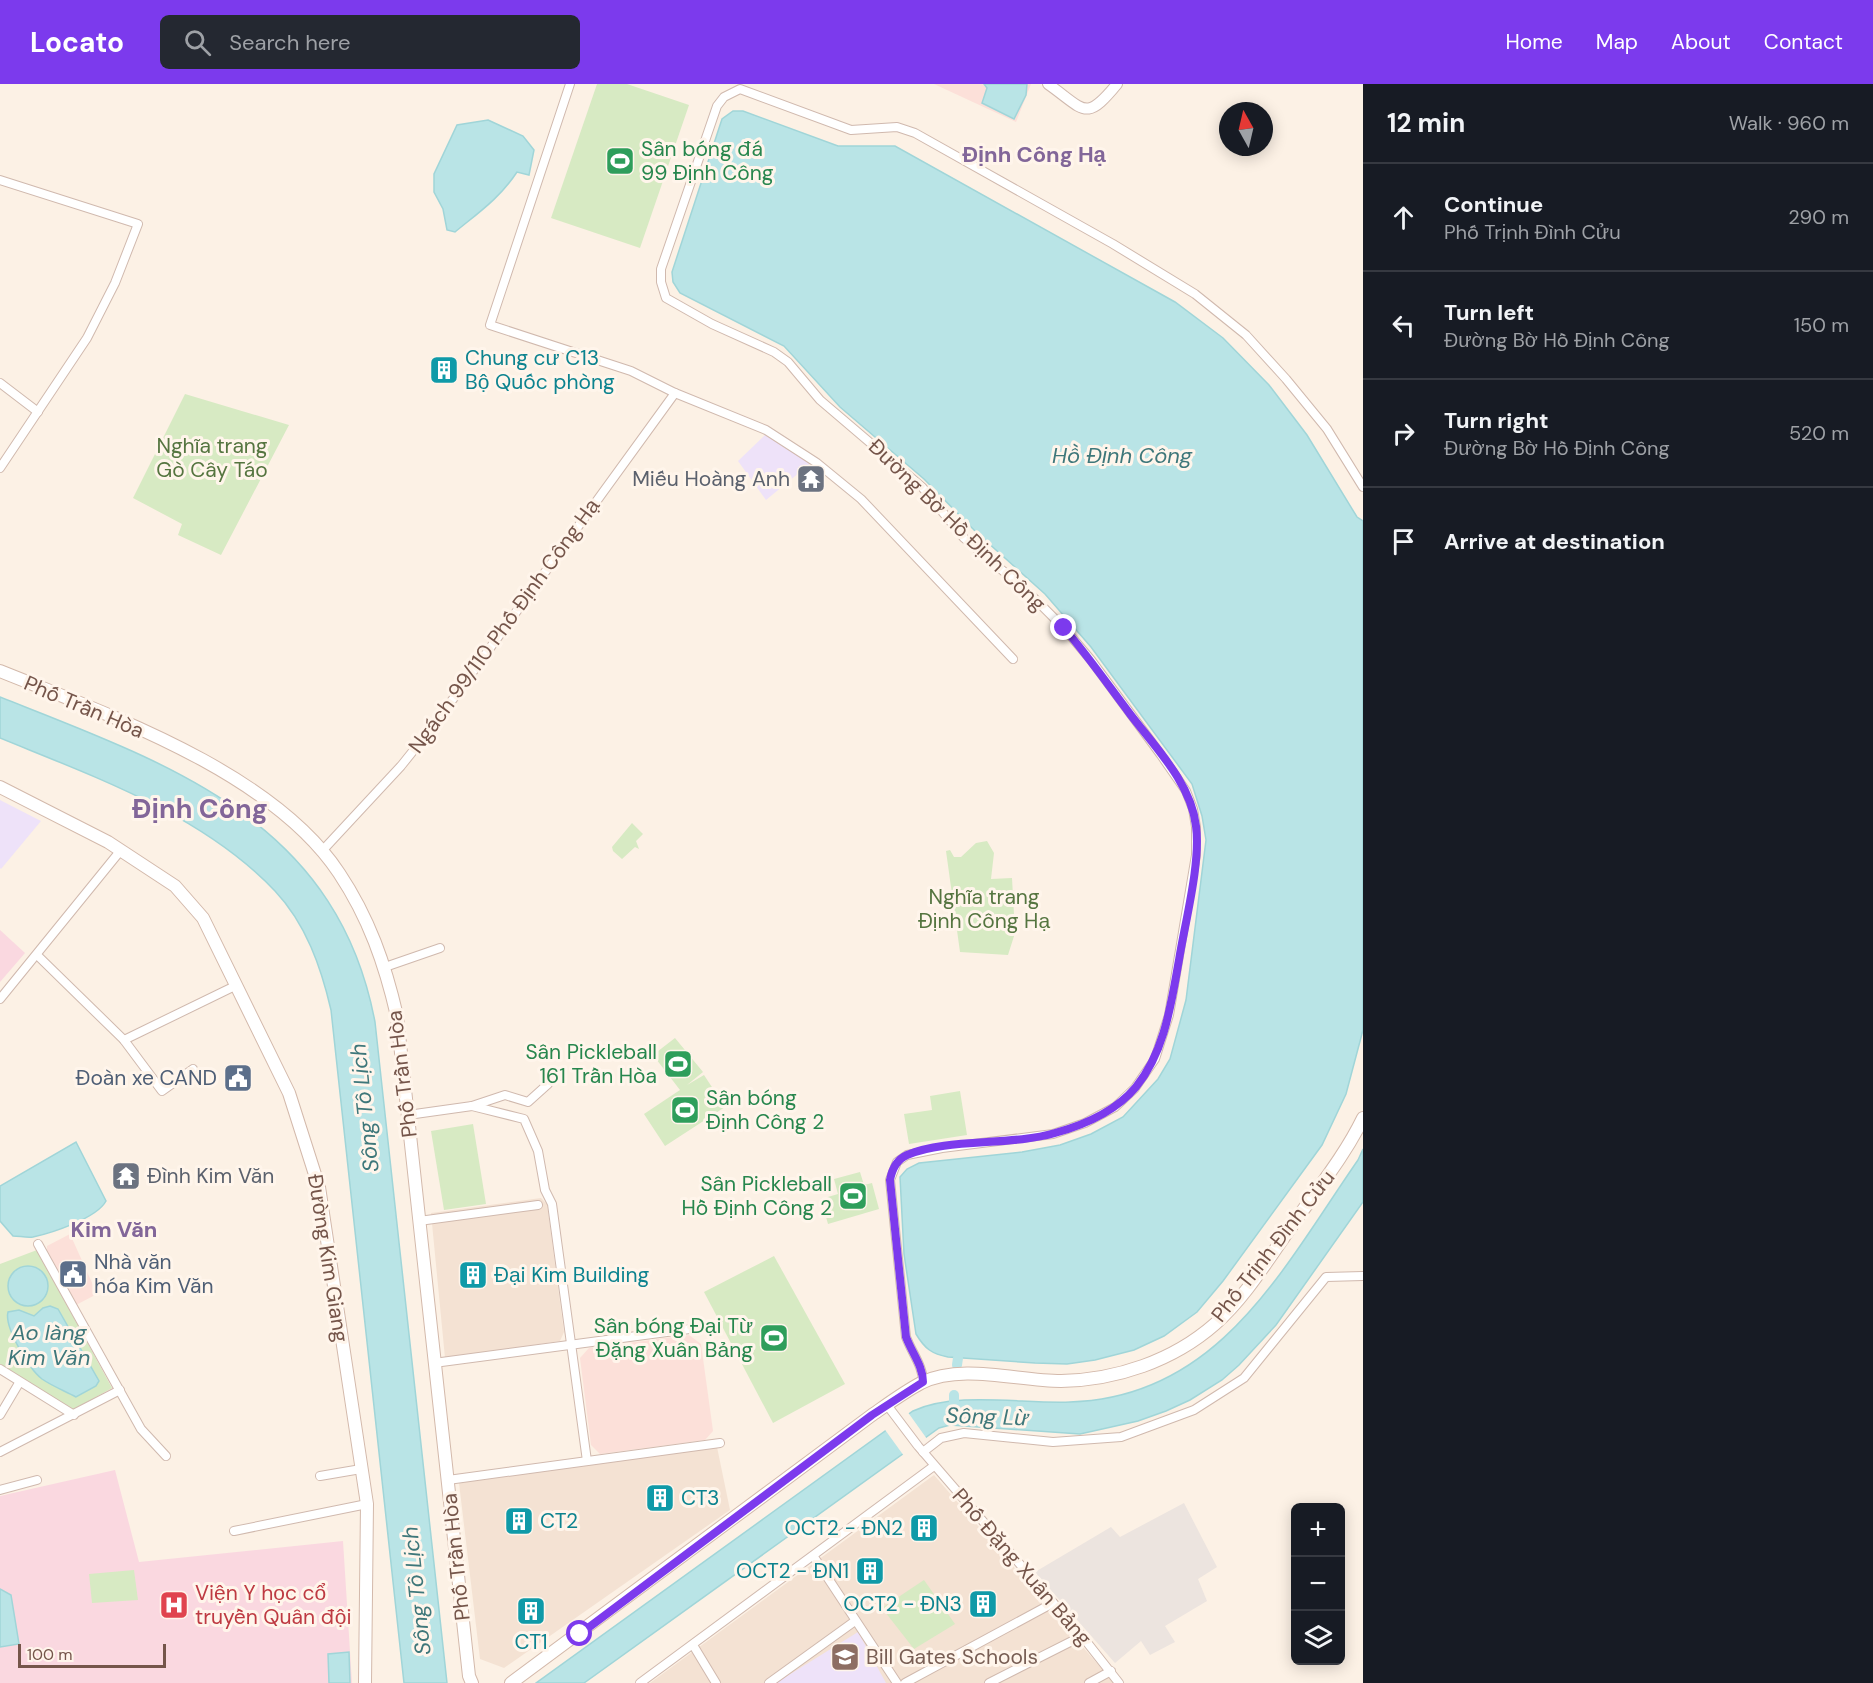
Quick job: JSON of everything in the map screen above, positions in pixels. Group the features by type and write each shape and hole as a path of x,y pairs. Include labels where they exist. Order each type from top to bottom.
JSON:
{"main road":[{"name":"Phố Trần Hòa","path":"0,671 135,728 226,774 274,805 322,851 339,872 370,926 385,967 397,1016 469,1676 472,1683"},
{"name":"Đường Kim Giang","path":"0,787 121,850 175,886 203,918 289,1093 319,1187 367,1504 365,1683"},
{"name":"Phố Trịnh Đình Cửu","path":"511,1683 923,1382 973,1374 1060,1381 1086,1379 1139,1368 1186,1346 1227,1311 1342,1155 1363,1118"}],"street":[{"path":"570,84 490,325 631,371 675,393 757,425 817,463 861,499 1013,659"},
{"path":"1048,84 1083,108 1091,110 1097,108 1117,84"},
{"name":"Đường Bờ Hồ Định Công","path":"923,1382 923,1370 912,1355 906,1337 890,1180 891,1171 897,1162 907,1155 942,1148 1053,1134 1074,1127 1115,1107 1136,1088 1155,1059 1169,1015 1196,855 1196,827 1186,791 1091,660 1064,628 964,538 922,487 820,400 788,362 774,352 712,324 666,298 661,282 661,269 712,115 724,96 740,90 852,130 897,127 915,133 1168,276 1246,334 1327,429 1363,487"},
{"path":"0,180 138,224 115,283 87,338 0,468"},
{"path":"0,383 38,412"},
{"name":"Ngách 99/110 Phố Định Công Hạ","path":"322,851 401,766 437,721 675,393"},
{"path":"0,999 121,850"},
{"path":"385,967 440,948"},
{"path":"37,955 124,1040 162,1091 194,1069"},
{"path":"124,1040 237,985"},
{"path":"408,1115 472,1106 505,1095 528,1102 548,1084"},
{"path":"472,1106 524,1119 538,1151 545,1190 552,1204 587,1461"},
{"path":"419,1221 538,1205"},
{"path":"38,1244 141,1429 166,1456"},
{"path":"920,1449 941,1438 964,1433 1053,1442 1121,1437 1194,1410 1244,1378 1326,1277 1363,1276"},
{"path":"434,1363 697,1328"},
{"path":"0,1369 19,1383 74,1415"},
{"path":"0,1415 19,1383"},
{"path":"0,1452 120,1390"},
{"name":"Phố Đặng Xuân Bảng","path":"889,1408 934,1466 1082,1636 1119,1683"},
{"path":"448,1480 720,1443"},
{"path":"640,1683 814,1557 934,1466"},
{"path":"320,1476 361,1469"},
{"path":"0,1490 37,1480"},
{"path":"234,1531 367,1504"},
{"path":"814,1557 897,1683"},
{"path":"905,1683 1053,1603"},
{"path":"769,1683 855,1621"},
{"path":"989,1683 1082,1636"},
{"path":"693,1645 716,1683"},
{"path":"1089,1683 1111,1671"}],"shaded area":[{"path":"934,84 1031,84 1016,122"},
{"path":"765,435 811,463 766,500 738,461"},
{"path":"0,800 41,821 1,869 0,868"},
{"path":"0,930 25,953 0,982"},
{"path":"541,1198 547,1204 564,1332 560,1341 445,1358 431,1213"},
{"name":"Nhà văn hóa Kim Văn","path":"70,1234 97,1294 76,1305 47,1254 47,1246"},
{"path":"689,1335 701,1344 713,1431 705,1440 600,1454 591,1445 580,1358 589,1348"},
{"path":"717,1447 730,1510 504,1668 480,1659 459,1483"},
{"name":"Viện Y học cổ truyền Quân đội","path":"115,1470 139,1562 343,1541 352,1683 0,1683 0,1496"},
{"path":"934,1475 1114,1683 650,1683"},
{"path":"1184,1503 1217,1567 1198,1579 1207,1601 1165,1626 1175,1642 1150,1655 1141,1641 1115,1663 1035,1572 1111,1527 1120,1537"},
{"name":"Bill Gates Schools","path":"858,1632 886,1683 776,1683"}],"green space":[{"name":"Sân bóng đá 99 Định Công","path":"597,84 627,84 689,105 640,248 551,218"},
{"name":"Nghĩa trang Gò Cây Táo","path":"185,394 289,425 221,555 178,535 182,524 133,498"},
{"path":"632,823 643,834 636,841 639,849 635,847 622,859 612,847"},
{"name":"Nghĩa trang Định Công Hạ","path":"987,841 994,853 991,879 1012,878 1015,933 1008,955 960,952 946,851 950,850 954,857 961,857 976,843"},
{"name":"Sân bóng Định Công 2","path":"675,1038 703,1072 687,1085 704,1075 725,1107 665,1146 644,1114 680,1090 653,1055"},
{"path":"960,1091 967,1135 909,1144 904,1114 932,1110 930,1096"},
{"path":"473,1124 486,1204 444,1210 431,1131"},
{"name":"Sân Pickleball Hồ Định Công 2","path":"860,1172 864,1185 872,1183 879,1209 828,1224 821,1199 838,1194 834,1179"},
{"path":"37,1250 112,1388 73,1410 0,1364 0,1264"},
{"name":"Sân bóng Đại Từ Đặng Xuân Bảng","path":"774,1256 845,1384 773,1423 704,1292"},
{"path":"134,1570 138,1600 92,1603 89,1574"},
{"path":"924,1580 955,1624 914,1649 882,1608"}],"water":[{"path":"984,84 1027,84 1026,95 1014,119 982,103 987,88"},
{"name":"Hồ Định Công","path":"733,111 743,111 838,146 895,146 1175,302 1223,338 1269,385 1307,435 1357,517 1363,521 1363,1030 1346,1094 1322,1145 1223,1281 1197,1312 1164,1336 1134,1350 1095,1360 1067,1364 948,1357 929,1350 916,1334 904,1254 900,1177 907,1169 919,1163 1022,1152 1060,1145 1091,1134 1123,1117 1158,1079 1170,1059 1186,1000 1206,840 1202,816 1192,784 1091,647 1045,594 976,532 924,479 840,407 784,346 680,293 673,282 672,272 722,119"},
{"path":"488,120 523,136 534,150 529,175 517,172 503,190 480,212 455,232 447,230 443,209 434,192 434,174 457,125"},
{"name":"Sông Tô Lịch","path":"0,697 125,748 183,776 237,809 284,848 324,895 355,953 375,1022 447,1683 404,1683 331,1010 311,947 295,917 275,891 246,864 215,841 181,819 146,801 0,738"},
{"path":"76,1142 106,1201 84,1219 62,1228 33,1237 13,1236 0,1221 0,1186"},
{"name":"Sông Lừ","path":"1363,1149 1363,1202 1276,1325 1222,1380 1190,1400 1166,1411 1138,1421 1080,1434 950,1425 939,1428 584,1683 536,1683 913,1411 949,1401 1070,1402 1122,1395 1167,1378 1207,1352 1242,1320 1302,1243"},
{"path":"28,1266 42,1272 48,1286 42,1300 28,1306 14,1300 8,1286 14,1272"},
{"name":"Ao làng Kim Văn","path":"50,1306 58,1309 99,1381 96,1386 76,1397 46,1382 37,1374 24,1357 10,1327 8,1312 19,1310 34,1316 43,1308"},
{"path":"0,1589 11,1595 19,1644 0,1647"},
{"path":"349,1652 350,1683 329,1683 328,1654"}],"pier":[{"path":"907,1411 927,1439 904,1456 883,1427"}],"waterway":[{"path":"957,1365 958,1358"},
{"name":"Sông Lừ","path":"954,1395 954,1412"}],"place":[{"name":"Sân bóng đá 99 Định Công","path":"620,161"},
{"name":"Chung cư C13 Bộ Quốc phòng","path":"444,370"},
{"name":"Miếu Hoàng Anh","path":"811,479"},
{"name":"Sân Pickleball 161 Trần Hòa","path":"678,1064"},
{"name":"Đoàn xe CAND","path":"238,1078"},
{"name":"Sân bóng Định Công 2","path":"685,1110"},
{"name":"Đình Kim Văn","path":"126,1176"},
{"name":"Sân Pickleball Hồ Định Công 2","path":"853,1196"},
{"name":"Nhà văn hóa Kim Văn","path":"73,1274"},
{"name":"Đại Kim Building","path":"473,1275"},
{"name":"Sân bóng Đại Từ Đặng Xuân Bảng","path":"774,1338"},
{"name":"CT3","path":"660,1498"},
{"name":"CT2","path":"519,1521"},
{"name":"OCT2 - ĐN2","path":"924,1528"},
{"name":"OCT2 - ĐN1","path":"870,1571"},
{"name":"OCT2 - ĐN3","path":"983,1604"},
{"name":"Viện Y học cổ truyền Quân đội","path":"174,1605"},
{"name":"CT1","path":"531,1611"},
{"name":"Bill Gates Schools","path":"845,1657"}],"district":[{"name":"Định Công Hạ","path":"1034,154"},
{"name":"Định Công","path":"200,809"},
{"name":"Kim Văn","path":"114,1229"}],"route":[{"path":"580,1634 872,1415 923,1382 923,1370 912,1355 906,1337 890,1180 891,1171 897,1162 907,1155 942,1148 1053,1134 1085,1123 1115,1107 1136,1088 1155,1059 1169,1015 1196,855 1193,808 1186,791 1161,754 1091,660 1064,628"}]}
